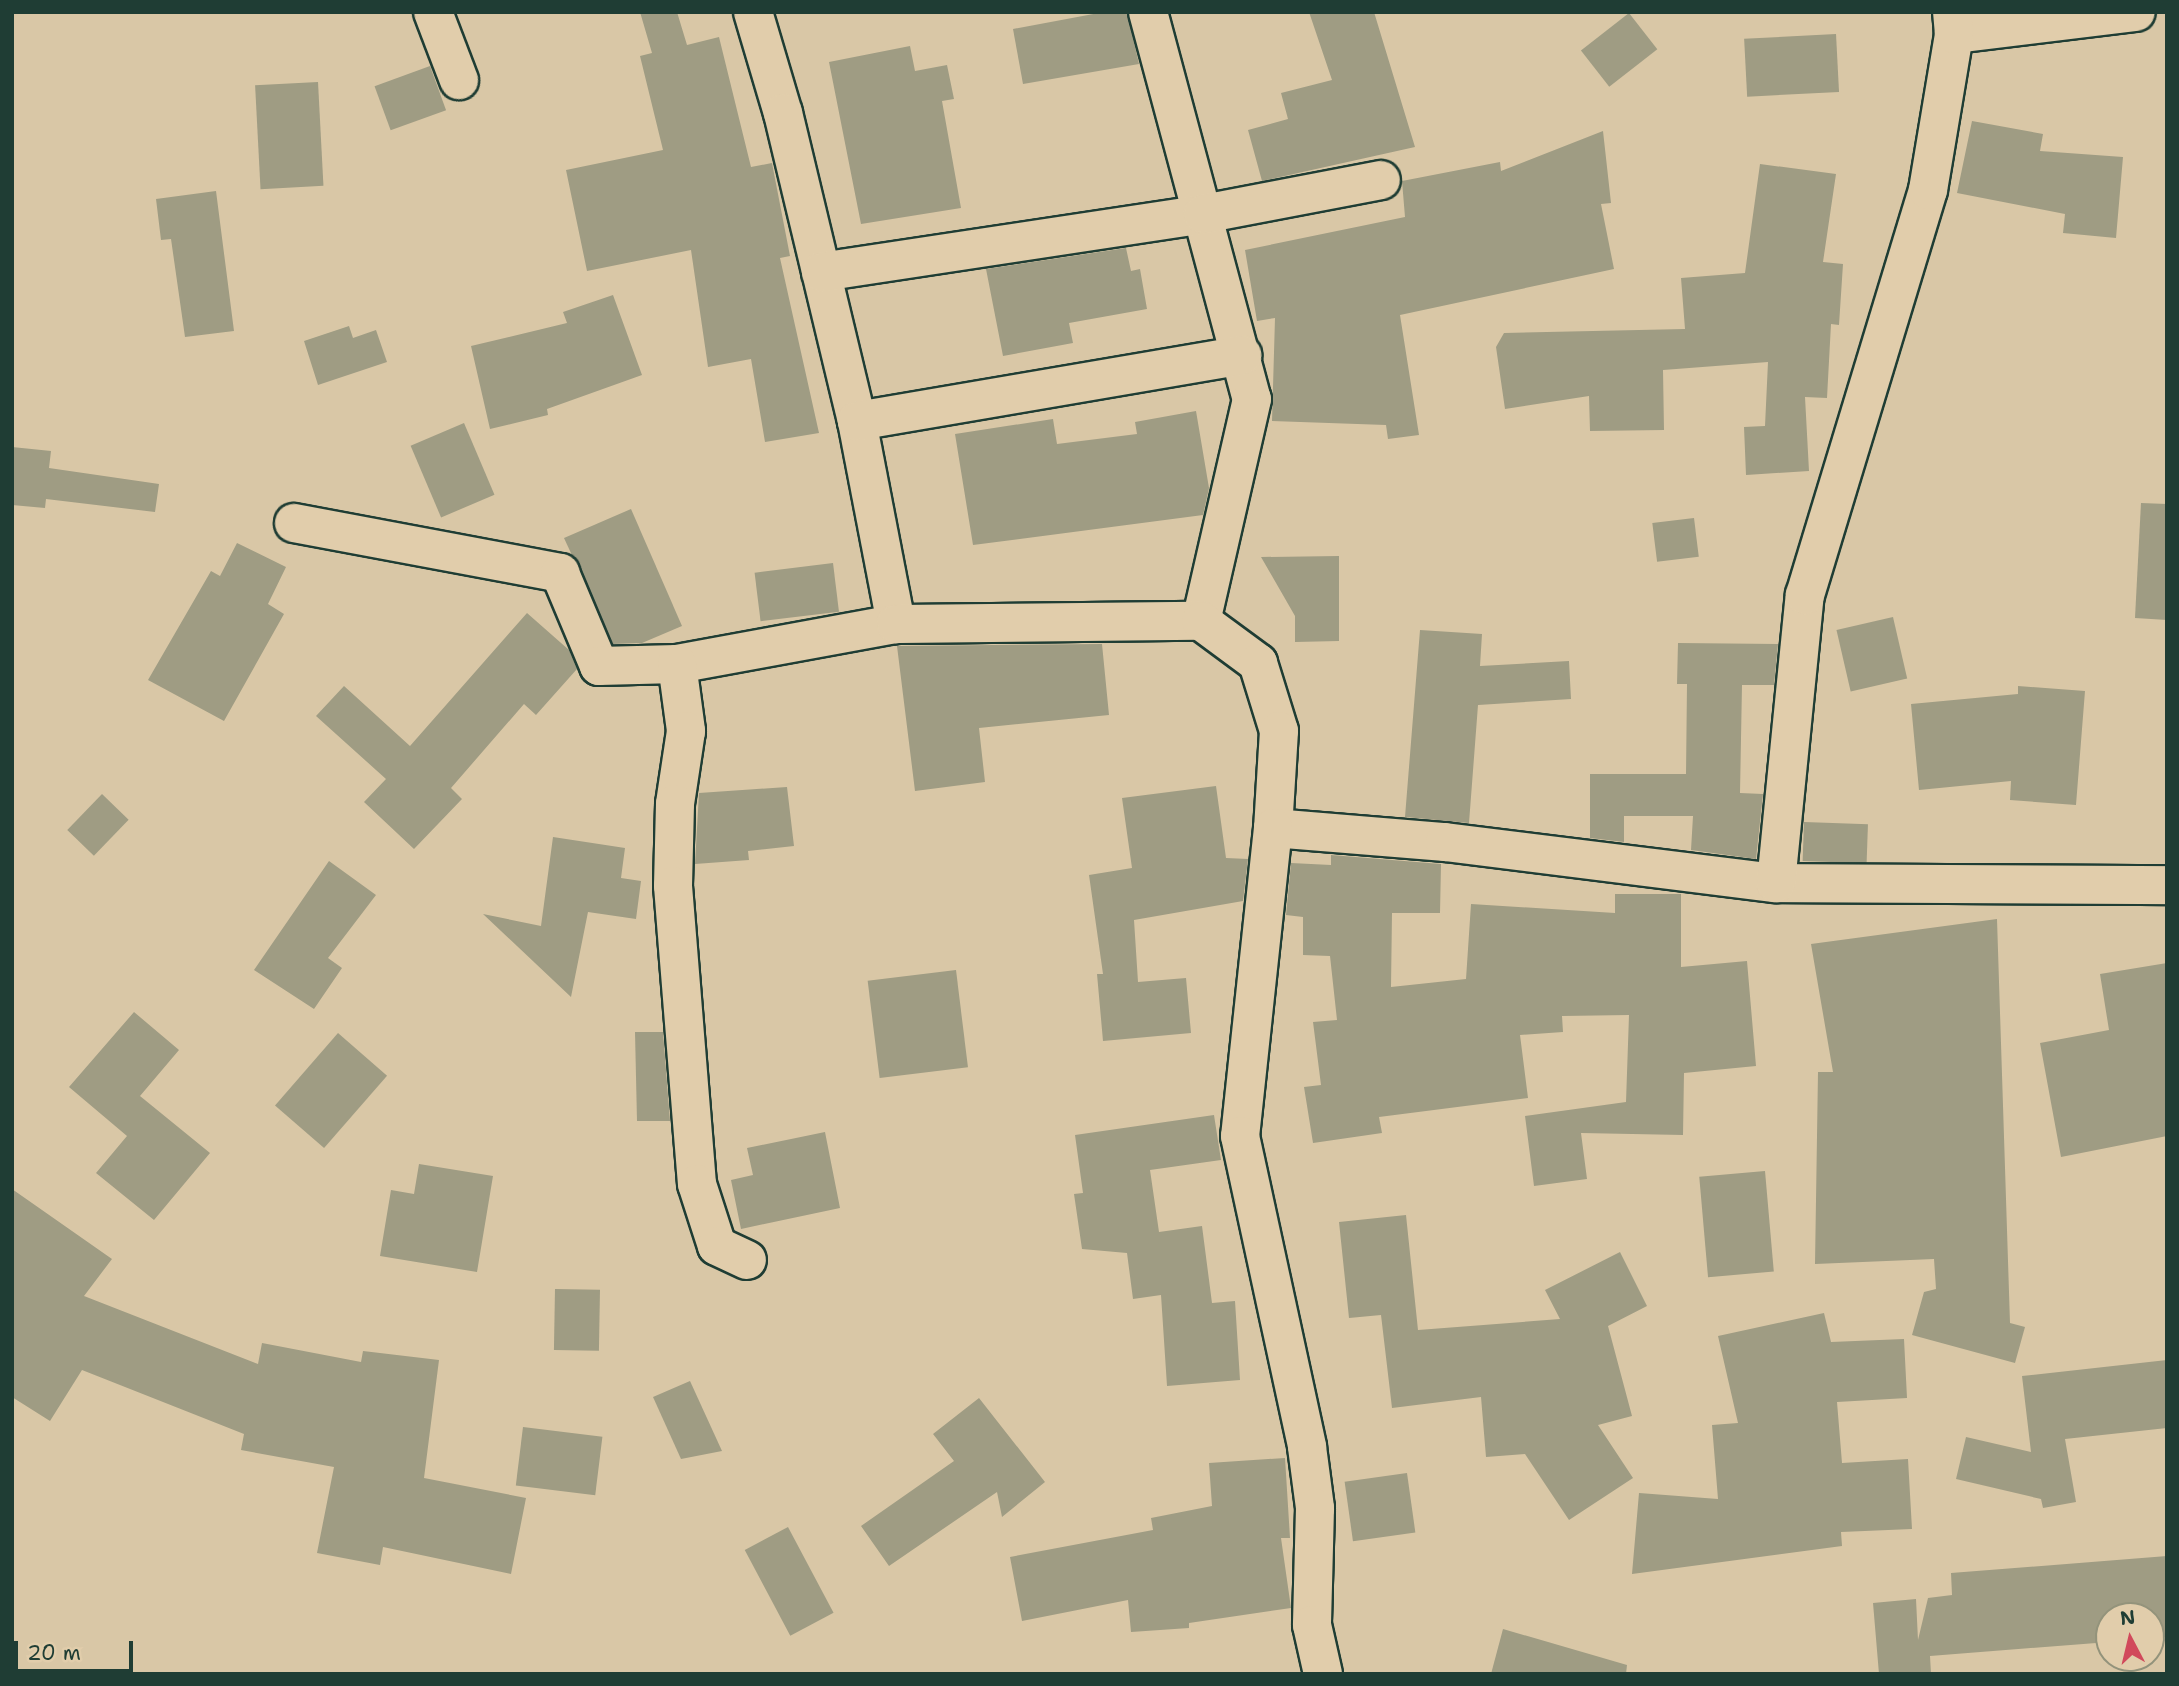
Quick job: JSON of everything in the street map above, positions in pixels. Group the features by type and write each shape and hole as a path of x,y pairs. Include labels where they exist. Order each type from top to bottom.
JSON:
{"street":[{"path":"433,12 459,80"},
{"path":"753,12 857,421 896,624"},
{"path":"1148,12 1252,399 1249,424 1201,621"},
{"path":"1776,883 1805,595 1928,190 1953,23 2136,12"},
{"path":"821,272 1203,214 1381,180"},
{"path":"857,421 1242,355"},
{"path":"293,523 560,573 599,666 677,664 896,624 1201,621 1258,663 1279,731 1273,828 1240,1136 1307,1447 1315,1508 1312,1625 1323,1674"},
{"path":"677,664 685,732 675,804 673,886 697,1184 717,1245 747,1260"},
{"path":"1273,828 1445,842 1776,883 2167,885"}],"building":[{"path":"640,12 677,12 687,45 719,37 751,167 772,163 790,256 780,258 819,433 765,442 751,359 708,367 691,250 587,271 566,170 663,150 640,56 652,53"},
{"path":"1104,12 1127,12 1139,64 1023,84 1013,29"},
{"path":"1309,12 1374,12 1415,147 1262,181 1248,130 1288,119 1281,93 1332,80"},
{"path":"1629,13 1657,49 1609,87 1581,51"},
{"path":"1836,34 1839,92 1747,97 1744,39"},
{"path":"910,46 915,71 947,65 954,99 942,101 961,208 861,224 829,62"},
{"path":"430,66 446,110 391,130 375,86"},
{"path":"318,82 323,186 261,189 255,85"},
{"path":"1972,121 2043,134 2040,151 2123,157 2116,238 2063,233 2065,214 1957,193"},
{"path":"1603,131 1611,203 1601,204 1614,269 1400,315 1419,435 1388,439 1386,425 1272,421 1275,318 1257,321 1245,250 1405,217 1402,181 1500,162 1501,171"},
{"path":"1760,164 1836,174 1823,262 1843,264 1839,325 1831,324 1827,398 1805,397 1809,471 1746,475 1744,427 1765,426 1768,362 1663,370 1664,430 1590,431 1589,396 1505,409 1496,347 1504,333 1685,329 1681,278 1745,273"},
{"path":"216,191 234,331 185,337 171,239 161,240 156,199"},
{"path":"1126,248 1131,271 1140,269 1147,309 1069,323 1073,343 1003,356 986,269"},
{"path":"613,295 642,375 547,409 548,415 490,429 471,346 567,323 563,312"},
{"path":"349,326 353,338 376,330 387,362 318,385 304,341"},
{"path":"1196,411 1209,488 1203,515 973,545 955,434 1053,419 1057,444 1137,434 1135,422"},
{"path":"464,423 494,495 441,517 411,446"},
{"path":"12,447 51,451 49,468 159,484 155,512 46,499 45,508 12,505"},
{"path":"2141,503 2167,504 2167,620 2135,618"},
{"path":"631,509 682,626 642,643 613,644 564,538"},
{"path":"1694,518 1699,557 1657,562 1652,523"},
{"path":"237,543 286,567 268,604 284,614 224,721 148,680 211,571 220,576"},
{"path":"1339,556 1339,641 1295,642 1295,616 1261,557"},
{"path":"833,563 839,612 761,621 755,573"},
{"path":"527,613 569,650 577,669 536,715 524,704 451,788 462,799 414,849 364,802 386,779 316,716 344,686 410,746"},
{"path":"1893,617 1907,678 1851,691 1836,630"},
{"path":"1420,630 1482,634 1480,666 1569,661 1571,699 1478,705 1469,823 1405,817"},
{"path":"1678,643 1778,644 1774,685 1742,685 1740,793 1763,794 1756,859 1691,850 1693,816 1624,816 1624,842 1590,838 1590,774 1686,774 1687,684 1677,684"},
{"path":"1102,644 1109,715 979,728 985,782 915,791 897,646"},
{"path":"2018,686 2085,691 2076,805 2010,800 2011,781 1919,790 1911,704 2018,694"},
{"path":"1216,786 1226,858 1248,859 1243,901 1134,920 1138,982 1186,978 1191,1033 1103,1041 1097,974 1103,974 1089,875 1132,868 1122,798"},
{"path":"787,787 794,846 748,851 749,860 695,864 699,793"},
{"path":"102,794 129,820 94,856 67,830"},
{"path":"1804,822 1868,824 1867,863 1803,861"},
{"path":"553,837 625,848 621,878 641,881 636,919 588,912 571,997 483,914 541,926"},
{"path":"1331,855 1441,864 1440,913 1392,913 1391,987 1466,979 1471,904 1615,913 1615,894 1681,894 1681,967 1747,961 1756,1066 1684,1073 1683,1135 1581,1133 1587,1179 1534,1186 1525,1116 1626,1102 1629,1015 1562,1016 1563,1032 1520,1035 1528,1098 1379,1117 1382,1133 1313,1143 1304,1087 1321,1085 1313,1022 1337,1020 1330,956 1303,955 1303,917 1286,915 1291,863 1331,865"},
{"path":"329,861 376,895 328,958 342,968 314,1009 254,970"},
{"path":"1997,919 2010,1323 2025,1327 2015,1363 1912,1335 1924,1292 1936,1289 1934,1259 1815,1264 1818,1072 1833,1072 1811,944"},
{"path":"2167,963 2167,1136 2061,1157 2040,1043 2109,1030 2100,974"},
{"path":"956,970 968,1067 880,1078 868,981"},
{"path":"134,1012 179,1050 140,1096 210,1153 154,1220 96,1173 127,1136 69,1087"},
{"path":"635,1032 663,1032 670,1121 637,1121"},
{"path":"338,1033 387,1076 324,1148 275,1105"},
{"path":"1214,1115 1221,1160 1150,1170 1159,1232 1202,1226 1212,1303 1235,1301 1240,1380 1167,1386 1161,1295 1133,1299 1127,1253 1082,1249 1074,1194 1083,1193 1075,1135"},
{"path":"825,1132 840,1208 741,1229 731,1180 753,1175 747,1148"},
{"path":"419,1164 493,1176 477,1272 380,1256 391,1190 414,1194"},
{"path":"1765,1171 1774,1272 1708,1277 1699,1177"},
{"path":"12,1189 112,1259 84,1296 258,1364 262,1343 361,1362 363,1351 439,1360 424,1478 526,1498 511,1574 383,1547 380,1565 317,1553 334,1467 241,1450 244,1434 82,1370 50,1421 12,1397"},
{"path":"1406,1215 1418,1330 1560,1319 1545,1290 1620,1252 1647,1306 1608,1326 1632,1416 1598,1425 1633,1478 1569,1520 1525,1454 1486,1457 1481,1397 1392,1408 1381,1315 1349,1318 1339,1222"},
{"path":"555,1289 600,1290 599,1351 554,1350"},
{"path":"1824,1313 1831,1342 1904,1339 1907,1398 1837,1402 1842,1463 1908,1459 1912,1529 1841,1532 1842,1546 1632,1574 1639,1493 1718,1499 1712,1425 1738,1423 1718,1336"},
{"path":"2167,1360 2167,1428 2065,1439 2076,1502 2043,1508 2041,1499 1956,1479 1966,1437 2031,1452 2022,1376"},
{"path":"690,1381 722,1451 681,1459 653,1397"},
{"path":"979,1398 1045,1482 1002,1517 997,1492 889,1566 861,1526 954,1461 933,1434"},
{"path":"523,1427 602,1437 595,1495 516,1486"},
{"path":"1285,1458 1290,1538 1281,1538 1291,1608 1189,1623 1189,1628 1131,1632 1128,1600 1022,1621 1010,1557 1153,1530 1151,1518 1212,1506 1209,1463"},
{"path":"1407,1473 1415,1532 1353,1541 1345,1482"},
{"path":"788,1527 834,1613 790,1636 745,1550"},
{"path":"2167,1556 2167,1637 2165,1602 2095,1602 2095,1643 1930,1656 1931,1674 1879,1674 1873,1603 1916,1599 1918,1640 1928,1598 1952,1595 1951,1573"},
{"path":"1503,1629 1627,1665 1626,1674 1491,1674"}]}
